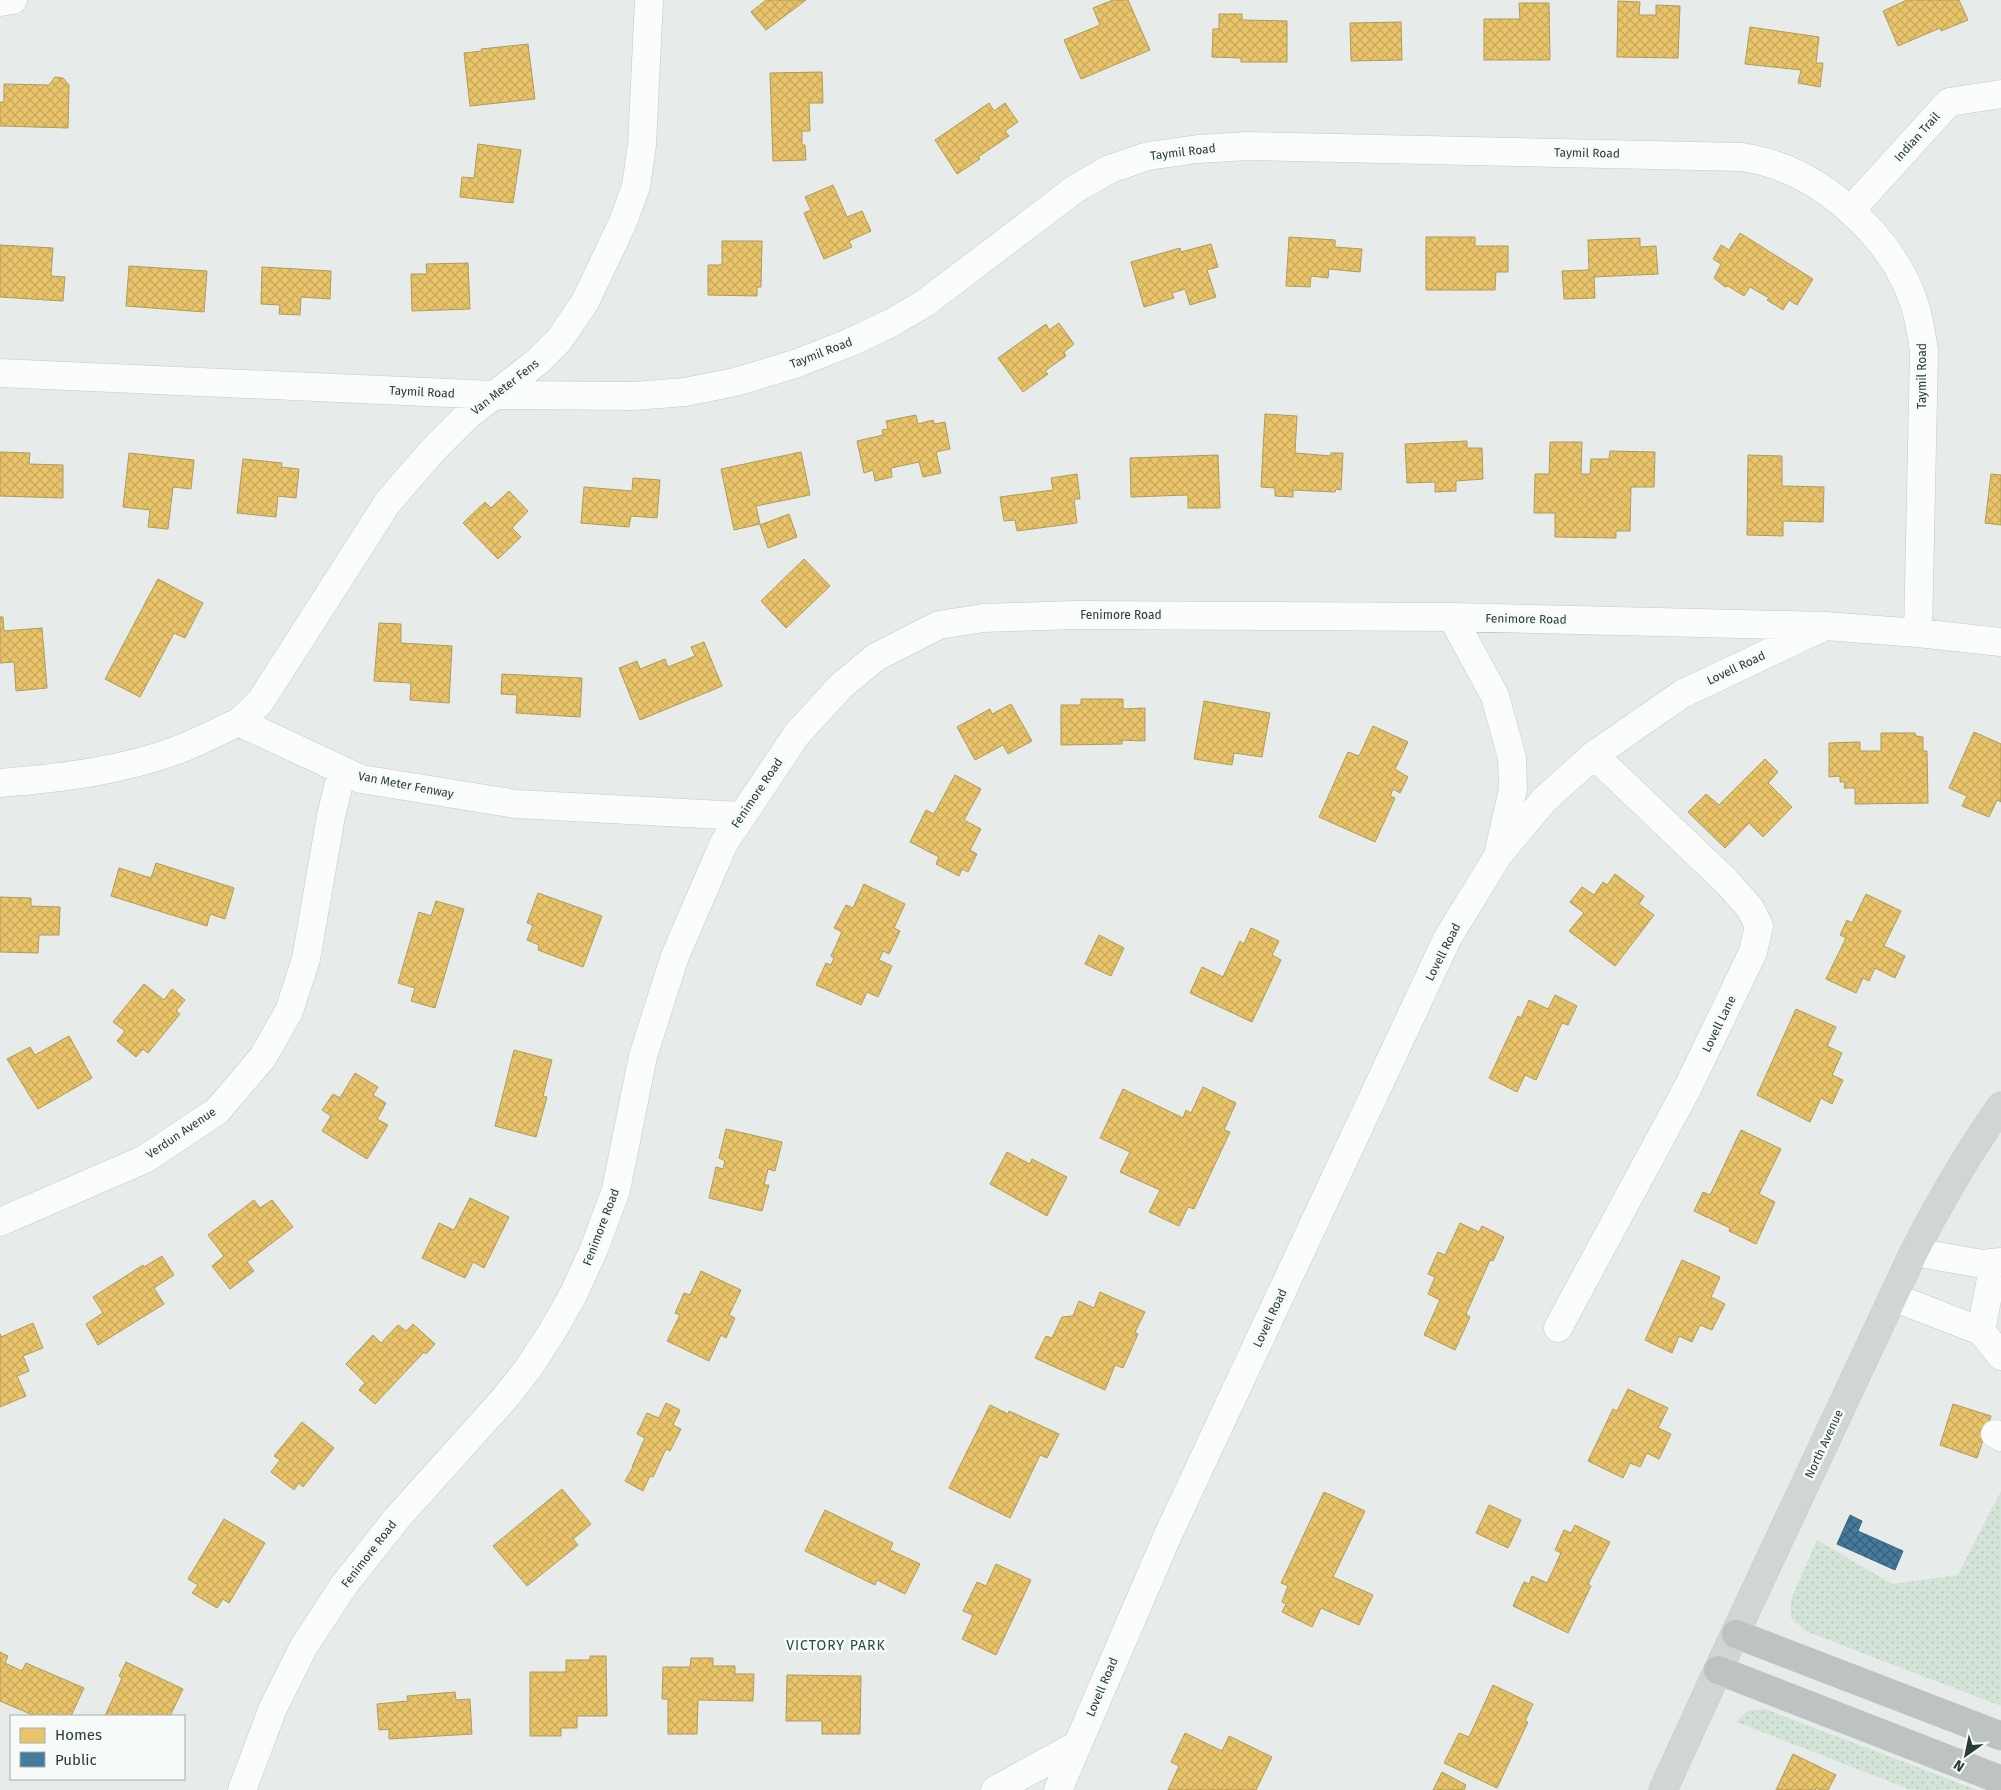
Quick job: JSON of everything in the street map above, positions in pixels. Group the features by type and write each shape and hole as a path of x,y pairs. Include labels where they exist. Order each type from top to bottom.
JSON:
{"highway":[{"path":"1736,1634 2001,1736"},
{"path":"1718,1670 2001,1780"}],"main road":[{"name":"North Avenue","path":"1663,1790 1914,1252 1970,1150 2001,1106"}],"street":[{"path":"0,2 13,0"},
{"name":"Van Meter Fens","path":"239,722 260,702 388,502 433,450 467,416 537,362 559,340 585,302 623,222 636,186 642,145 649,0"},
{"name":"Indian Trail","path":"1850,211 1949,102 2001,94"},
{"name":"Taymil Road","path":"0,374 493,395 634,396 686,392 735,382 795,364 851,342 891,323 925,303 1075,189 1110,170 1148,156 1198,149 1247,146 1742,157 1776,165 1805,178 1831,194 1871,231 1900,272 1910,290 1921,329 1924,351 1918,633"},
{"name":"Fenimore Road","path":"242,1790 274,1708 304,1646 344,1585 397,1518 504,1399 552,1332 573,1295 594,1249 616,1190 643,1056 675,956 724,843 797,734 841,686 876,657 939,625 984,618 1073,615 1452,617 1825,626"},
{"name":"Lovell Road","path":"1452,617 1495,696 1512,758 1513,789 1498,854"},
{"name":"Lovell Road","path":"1058,1790 1168,1535 1447,939 1498,854 1545,799 1594,755 1682,694 1825,626 2001,642"},
{"path":"0,783 55,779 120,767 179,749 239,722"},
{"name":"Van Meter Fenway","path":"239,722 361,779 516,804 741,816"},
{"name":"Lovell Lane","path":"1558,1328 1688,1087 1753,952 1759,926 1750,908 1726,881 1594,755"},
{"name":"Verdun Avenue","path":"0,1222 145,1158 216,1110 263,1057 288,1010 306,959 331,816 342,771"},
{"path":"1914,1252 1982,1264 1998,1263 1980,1331"},
{"path":"1893,1297 1980,1331 2001,1356"},
{"path":"995,1790 1077,1745"}],"green space":[{"path":"2001,1491 2001,1706 1805,1631 1791,1618 1791,1599 1817,1540 1892,1584 1958,1575"},
{"path":"1765,1709 1977,1790 1911,1790 1736,1722 1747,1711"}],"building: Homes":[{"path":"766,0 806,0 766,30 751,12"},
{"path":"1113,0 1128,0 1150,50 1081,79 1064,40 1100,25 1093,8"},
{"path":"1907,0 1959,0 1968,20 1941,31 1940,28 1898,46 1883,11"},
{"path":"1618,1 1640,2 1639,15 1656,15 1656,5 1680,6 1678,58 1617,57"},
{"path":"1519,3 1549,3 1550,60 1484,60 1484,19 1520,19"},
{"path":"1219,14 1242,14 1242,20 1287,21 1287,62 1241,62 1241,58 1212,57 1213,29 1219,29"},
{"path":"1401,22 1402,60 1351,61 1350,23"},
{"path":"1750,27 1819,37 1816,63 1823,63 1820,87 1798,83 1801,70 1745,64"},
{"path":"528,44 535,99 470,106 464,53 482,51 481,49"},
{"path":"822,72 823,103 809,103 810,131 802,131 802,145 805,145 806,160 773,161 770,73"},
{"path":"55,77 63,78 69,85 68,128 0,126 0,102 4,102 4,84 49,85"},
{"path":"989,103 994,111 1005,103 1018,122 1005,131 1009,136 957,174 935,140"},
{"path":"478,144 521,150 513,203 460,197 462,177 474,178"},
{"path":"833,185 847,217 862,211 871,231 849,241 852,247 824,259 804,213 811,210 805,197"},
{"path":"1740,233 1813,279 1797,305 1789,300 1783,310 1767,300 1769,298 1750,287 1744,296 1728,286 1725,287 1714,278 1721,264 1713,259 1721,245 1729,250"},
{"path":"1289,237 1335,240 1335,247 1362,249 1360,272 1329,269 1328,278 1311,276 1310,287 1286,286"},
{"path":"1426,237 1475,237 1475,246 1508,246 1508,272 1496,272 1495,290 1426,290"},
{"path":"1640,238 1640,247 1656,246 1658,274 1594,277 1595,298 1564,299 1562,271 1589,270 1588,240"},
{"path":"722,241 762,241 761,287 757,287 757,296 708,295 708,265 722,265"},
{"path":"1211,244 1218,267 1207,270 1216,297 1190,305 1185,289 1172,293 1174,298 1144,307 1131,262 1180,248 1181,252"},
{"path":"0,245 53,248 51,276 65,277 63,301 0,297"},
{"path":"468,263 470,309 412,311 411,274 427,274 426,264"},
{"path":"129,266 207,271 204,312 126,306"},
{"path":"262,267 331,271 330,299 301,297 300,315 279,314 280,305 261,304"},
{"path":"1059,323 1074,344 1064,352 1066,356 1045,371 1048,374 1023,392 998,358 1046,324 1049,330"},
{"path":"1265,414 1297,416 1295,453 1331,456 1331,453 1343,453 1341,490 1336,489 1335,492 1293,490 1293,497 1275,496 1275,488 1261,487"},
{"path":"916,415 918,424 933,420 934,424 945,422 950,449 936,452 941,473 923,477 919,462 891,468 892,477 875,481 873,470 864,473 857,441 883,435 882,430 888,429 886,421"},
{"path":"1467,441 1467,448 1482,448 1483,479 1456,481 1456,491 1435,492 1435,482 1407,483 1405,444"},
{"path":"1550,442 1582,442 1581,474 1590,474 1591,459 1609,459 1610,451 1655,452 1654,487 1631,487 1630,531 1616,531 1616,538 1555,537 1555,513 1534,513 1535,474 1549,474"},
{"path":"0,452 30,453 29,464 63,465 63,498 0,496"},
{"path":"801,452 810,495 756,506 760,524 734,530 721,469"},
{"path":"129,453 194,460 191,489 173,487 168,529 148,527 150,510 123,507"},
{"path":"1218,455 1220,508 1188,508 1188,495 1131,497 1130,458"},
{"path":"1748,455 1782,456 1782,486 1824,487 1823,522 1783,521 1783,536 1747,535"},
{"path":"243,459 282,463 281,467 299,469 296,498 278,496 276,517 237,513"},
{"path":"1077,474 1080,499 1074,499 1077,523 1017,531 1015,520 1004,521 1000,497 1053,490 1051,478"},
{"path":"1991,474 2001,475 2001,525 1985,523"},
{"path":"633,478 660,480 657,518 631,516 629,527 581,523 584,487 632,491"},
{"path":"509,491 528,511 512,528 521,537 498,559 463,523 485,502 491,508"},
{"path":"789,514 797,537 768,548 760,525"},
{"path":"804,559 830,586 786,628 761,601"},
{"path":"158,579 203,603 185,638 174,633 140,697 105,679"},
{"path":"0,617 3,617 4,631 42,628 47,688 16,691 14,662 0,663"},
{"path":"379,623 401,624 401,643 452,646 449,703 410,700 411,683 374,681"},
{"path":"704,642 722,686 640,720 619,668 637,661 640,669 665,659 668,667 695,656 691,647"},
{"path":"502,674 582,678 580,717 516,713 517,695 501,694"},
{"path":"1081,699 1123,699 1123,709 1145,708 1145,741 1122,740 1122,744 1061,745 1061,705 1081,705"},
{"path":"1204,701 1270,713 1262,757 1234,753 1232,765 1194,759"},
{"path":"1011,704 1032,741 1008,754 1003,745 975,760 957,727 990,709 992,714"},
{"path":"1373,726 1408,742 1395,769 1408,777 1400,793 1393,789 1390,796 1395,798 1375,842 1319,817 1348,752 1359,756"},
{"path":"1974,732 2001,744 2001,802 1997,800 1989,817 1962,806 1967,796 1949,788"},
{"path":"1881,733 1915,733 1916,736 1923,737 1923,751 1927,751 1928,803 1855,804 1855,788 1844,788 1845,782 1840,782 1840,776 1829,777 1829,743 1860,742 1860,751 1881,751"},
{"path":"1765,759 1778,772 1768,783 1792,807 1763,837 1749,823 1725,848 1688,812 1706,794 1719,805"},
{"path":"955,775 981,789 964,820 981,829 970,850 977,854 968,872 962,869 959,876 936,864 939,857 910,842 926,810 934,814"},
{"path":"156,863 234,888 225,919 210,914 207,926 111,896 119,868 151,878"},
{"path":"1615,874 1644,896 1639,904 1654,915 1615,966 1569,931 1584,913 1570,902 1582,887 1594,895 1603,882 1607,885"},
{"path":"864,884 905,904 894,928 900,931 889,954 883,951 879,960 892,966 878,997 867,992 861,1005 816,985 826,963 831,965 834,958 831,956 842,932 834,928 846,905 853,908"},
{"path":"538,893 602,916 583,967 538,950 539,945 527,940 533,925 527,923"},
{"path":"1866,894 1901,911 1884,946 1905,956 1895,978 1875,968 1869,981 1863,978 1856,993 1826,979 1846,938 1840,935 1847,920 1852,923"},
{"path":"0,897 31,898 31,906 60,907 59,935 39,935 38,953 0,952"},
{"path":"436,901 464,909 435,1008 411,1001 415,988 398,983 419,912 431,916"},
{"path":"1251,928 1279,941 1272,955 1281,960 1252,1022 1190,993 1202,967 1223,977 1240,941 1244,944"},
{"path":"1099,935 1124,948 1111,976 1085,964"},
{"path":"144,984 164,1000 172,989 185,1000 176,1011 180,1014 148,1053 143,1049 136,1057 117,1041 125,1031 113,1022"},
{"path":"1555,995 1577,1006 1568,1025 1562,1023 1536,1080 1525,1075 1517,1092 1489,1078 1518,1016 1521,1018 1529,1000 1548,1009"},
{"path":"1796,1009 1836,1027 1827,1046 1842,1053 1832,1075 1843,1080 1832,1104 1821,1098 1810,1122 1757,1095"},
{"path":"69,1036 92,1078 38,1109 7,1059 30,1047 35,1055"},
{"path":"514,1050 552,1060 543,1096 547,1097 536,1137 495,1126"},
{"path":"355,1073 378,1087 373,1095 386,1103 377,1119 388,1125 367,1159 322,1131 331,1116 322,1110 333,1094 340,1098"},
{"path":"1203,1087 1236,1103 1224,1130 1230,1132 1194,1209 1188,1207 1179,1226 1149,1212 1160,1190 1120,1172 1130,1152 1100,1138 1123,1089 1183,1118 1186,1110 1191,1113"},
{"path":"726,1129 782,1142 775,1171 768,1169 764,1185 769,1185 762,1211 709,1198 716,1167 723,1169 725,1161 719,1158"},
{"path":"1741,1130 1781,1149 1759,1194 1775,1202 1756,1244 1729,1231 1730,1228 1694,1211 1703,1192 1710,1195"},
{"path":"1007,1152 1030,1164 1032,1159 1067,1177 1047,1216 990,1184"},
{"path":"470,1198 509,1217 484,1268 473,1262 465,1278 422,1258 439,1223 454,1230"},
{"path":"254,1200 260,1208 272,1200 293,1227 247,1262 254,1271 230,1289 212,1266 224,1256 208,1235"},
{"path":"1460,1223 1479,1232 1482,1226 1504,1237 1493,1261 1490,1260 1466,1314 1470,1317 1455,1350 1424,1335 1440,1300 1428,1294 1435,1277 1428,1274 1438,1252 1445,1255"},
{"path":"162,1256 174,1275 154,1288 164,1304 98,1345 86,1324 103,1313 93,1297 143,1265 144,1267"},
{"path":"1682,1260 1720,1277 1711,1297 1725,1304 1712,1330 1700,1325 1692,1342 1679,1336 1672,1353 1645,1340"},
{"path":"701,1271 741,1290 729,1315 735,1318 726,1338 721,1335 709,1361 667,1341 680,1315 675,1313 684,1293 690,1295"},
{"path":"1100,1292 1145,1312 1135,1332 1138,1334 1123,1368 1115,1365 1105,1390 1035,1358 1046,1336 1052,1338 1062,1317 1073,1316 1079,1301 1094,1308"},
{"path":"33,1323 43,1348 23,1356 29,1371 17,1376 26,1396 0,1407 0,1334 1,1337"},
{"path":"413,1324 435,1344 426,1354 424,1352 375,1404 359,1390 365,1383 346,1364 373,1335 381,1343 398,1325 406,1331"},
{"path":"1628,1389 1668,1408 1658,1428 1671,1434 1659,1459 1647,1453 1640,1467 1630,1463 1623,1478 1588,1461 1613,1409 1617,1411"},
{"path":"666,1403 680,1410 673,1425 681,1429 670,1451 666,1449 653,1477 650,1476 643,1491 625,1481 645,1438 637,1434 647,1413 659,1418"},
{"path":"1953,1404 1991,1416 1977,1458 1940,1445"},
{"path":"990,1405 1008,1414 1009,1411 1059,1434 1047,1458 1040,1455 1010,1518 949,1488"},
{"path":"302,1422 334,1448 303,1487 299,1483 294,1490 271,1472 280,1460 274,1456"},
{"path":"562,1489 591,1524 573,1539 578,1545 527,1586 493,1546"},
{"path":"1324,1492 1365,1511 1333,1577 1373,1595 1359,1625 1321,1608 1312,1627 1282,1612 1286,1604 1282,1602 1288,1586 1281,1583"},
{"path":"1489,1505 1521,1520 1508,1548 1476,1533"},
{"path":"825,1510 893,1543 890,1550 920,1564 905,1594 877,1580 875,1585 805,1551"},
{"path":"224,1519 265,1543 229,1603 223,1599 217,1608 192,1593 198,1585 188,1579"},
{"path":"1575,1525 1610,1542 1588,1584 1591,1586 1568,1633 1513,1606 1524,1582 1529,1584 1532,1576 1547,1583 1561,1553 1555,1550 1564,1530 1571,1533"},
{"path":"996,1564 1031,1580 996,1655 962,1639 973,1615 963,1611 977,1582 986,1586"},
{"path":"0,1652 8,1656 5,1663 22,1671 26,1663 84,1688 71,1715 33,1715 0,1701"},
{"path":"590,1656 606,1656 607,1716 577,1716 577,1728 561,1728 561,1736 530,1736 530,1672 566,1672 566,1660 590,1660"},
{"path":"691,1658 713,1658 713,1666 735,1666 735,1674 754,1674 753,1701 698,1700 697,1734 668,1734 668,1699 662,1699 663,1667 690,1667"},
{"path":"126,1662 183,1689 170,1715 105,1715 122,1678 119,1676"},
{"path":"787,1675 861,1676 860,1734 822,1734 822,1721 786,1721"},
{"path":"1493,1685 1533,1704 1525,1721 1528,1722 1497,1788 1444,1763 1459,1733 1469,1737"},
{"path":"455,1692 456,1700 470,1699 472,1734 389,1739 389,1729 379,1730 377,1704 408,1701 407,1696"},
{"path":"1185,1733 1222,1751 1229,1736 1272,1757 1256,1790 1168,1790 1179,1766 1171,1762"},
{"path":"1793,1754 1836,1775 1828,1790 1816,1788 1815,1790 1776,1790"},
{"path":"1442,1772 1466,1785 1464,1790 1433,1790"}],"building: Public":[{"path":"1850,1515 1862,1521 1858,1531 1903,1551 1895,1570 1837,1544"}],"district":[{"name":"VICTORY PARK","path":"836,1645"}]}
